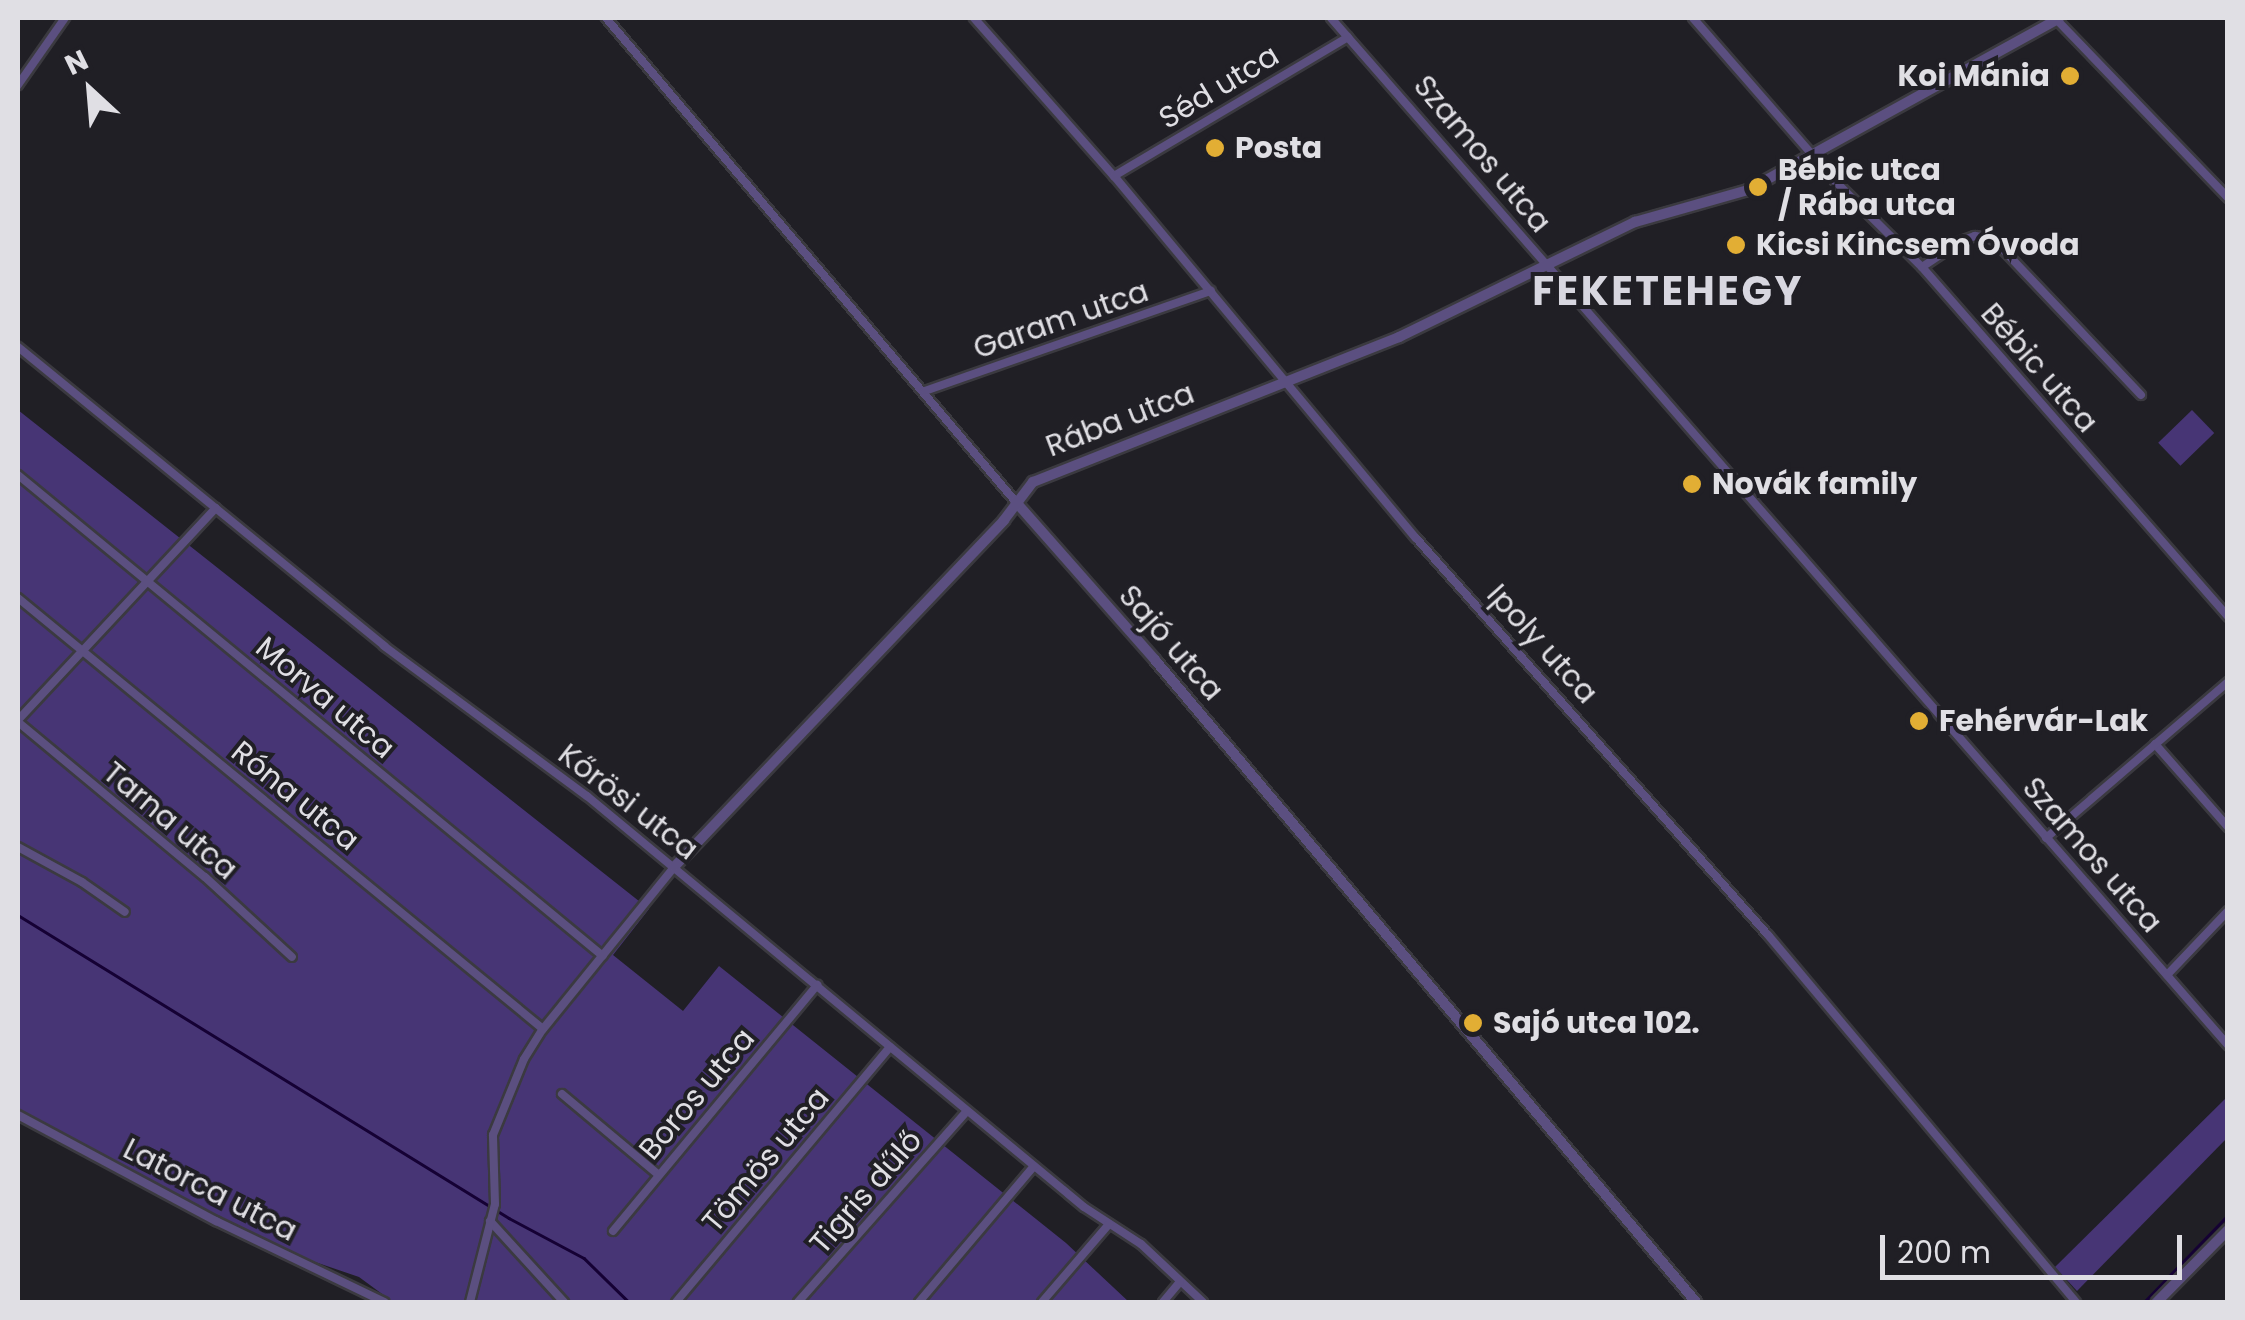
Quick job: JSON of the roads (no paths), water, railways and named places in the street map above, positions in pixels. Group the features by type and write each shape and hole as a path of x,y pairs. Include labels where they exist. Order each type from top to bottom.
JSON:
{"street":[{"path":"18,85 65,18"},
{"name":"Sajó utca","path":"606,18 1014,501 1155,660 1696,1302"},
{"name":"Ipoly utca","path":"974,18 1114,176 1416,538 1780,948 2076,1302"},
{"name":"Szamos utca","path":"1331,18 2228,1044"},
{"name":"Bébic utca","path":"1693,18 1812,155 1922,267 2228,617"},
{"path":"2057,18 2228,198"},
{"name":"Rába utca","path":"470,1302 493,1212 494,1135 524,1059 543,1029 674,867 1004,520 1014,501 1040,478 1398,337 1635,222 1730,198 2057,18"},
{"name":"Séd utca","path":"1114,176 1348,36"},
{"path":"1922,267 1961,241 1975,236 1993,240 2141,395"},
{"name":"Garam utca","path":"925,391 1211,292"},
{"name":"Kőrösi utca","path":"18,346 397,656 587,796 1034,1166 1108,1224 1141,1244 1203,1302"},
{"name":"Morva utca","path":"18,475 603,956"},
{"path":"18,721 216,508"},
{"name":"Róna utca","path":"18,598 543,1029"},
{"path":"2046,838 2228,682"},
{"name":"Tarna utca","path":"18,721 205,877 292,957"},
{"path":"2156,744 2228,826"},
{"path":"18,847 82,882 125,912"},
{"path":"2167,975 2228,911"},
{"name":"Boros utca","path":"613,1231 817,985"},
{"name":"Tömös utca","path":"676,1302 890,1047"},
{"path":"562,1094 659,1175"},
{"name":"Tigris dűlő","path":"798,1302 967,1111"},
{"name":"Latorca utca","path":"18,1115 216,1221 384,1302"},
{"path":"919,1302 1034,1166"},
{"path":"493,1212 564,1302"},
{"path":"1042,1302 1108,1224"},
{"path":"2158,1302 2228,1230"},
{"path":"1163,1302 1180,1282"}],"waterway":[{"path":"18,915 509,1218 584,1258 629,1302"},
{"path":"2144,1302 2228,1215"}],"place":[{"name":"Koi Mánia","path":"2070,76"},
{"name":"Posta","path":"1215,148"},
{"name":"Bébic utca / Rába utca","path":"1758,187"},
{"name":"Kicsi Kincsem Óvoda","path":"1736,245"},
{"name":"Novák family","path":"1692,484"},
{"name":"Fehérvár-Lak","path":"1919,721"},
{"name":"Sajó utca 102.","path":"1473,1023"}],"district":[{"name":"FEKETEHEGY","path":"1668,291"}]}
